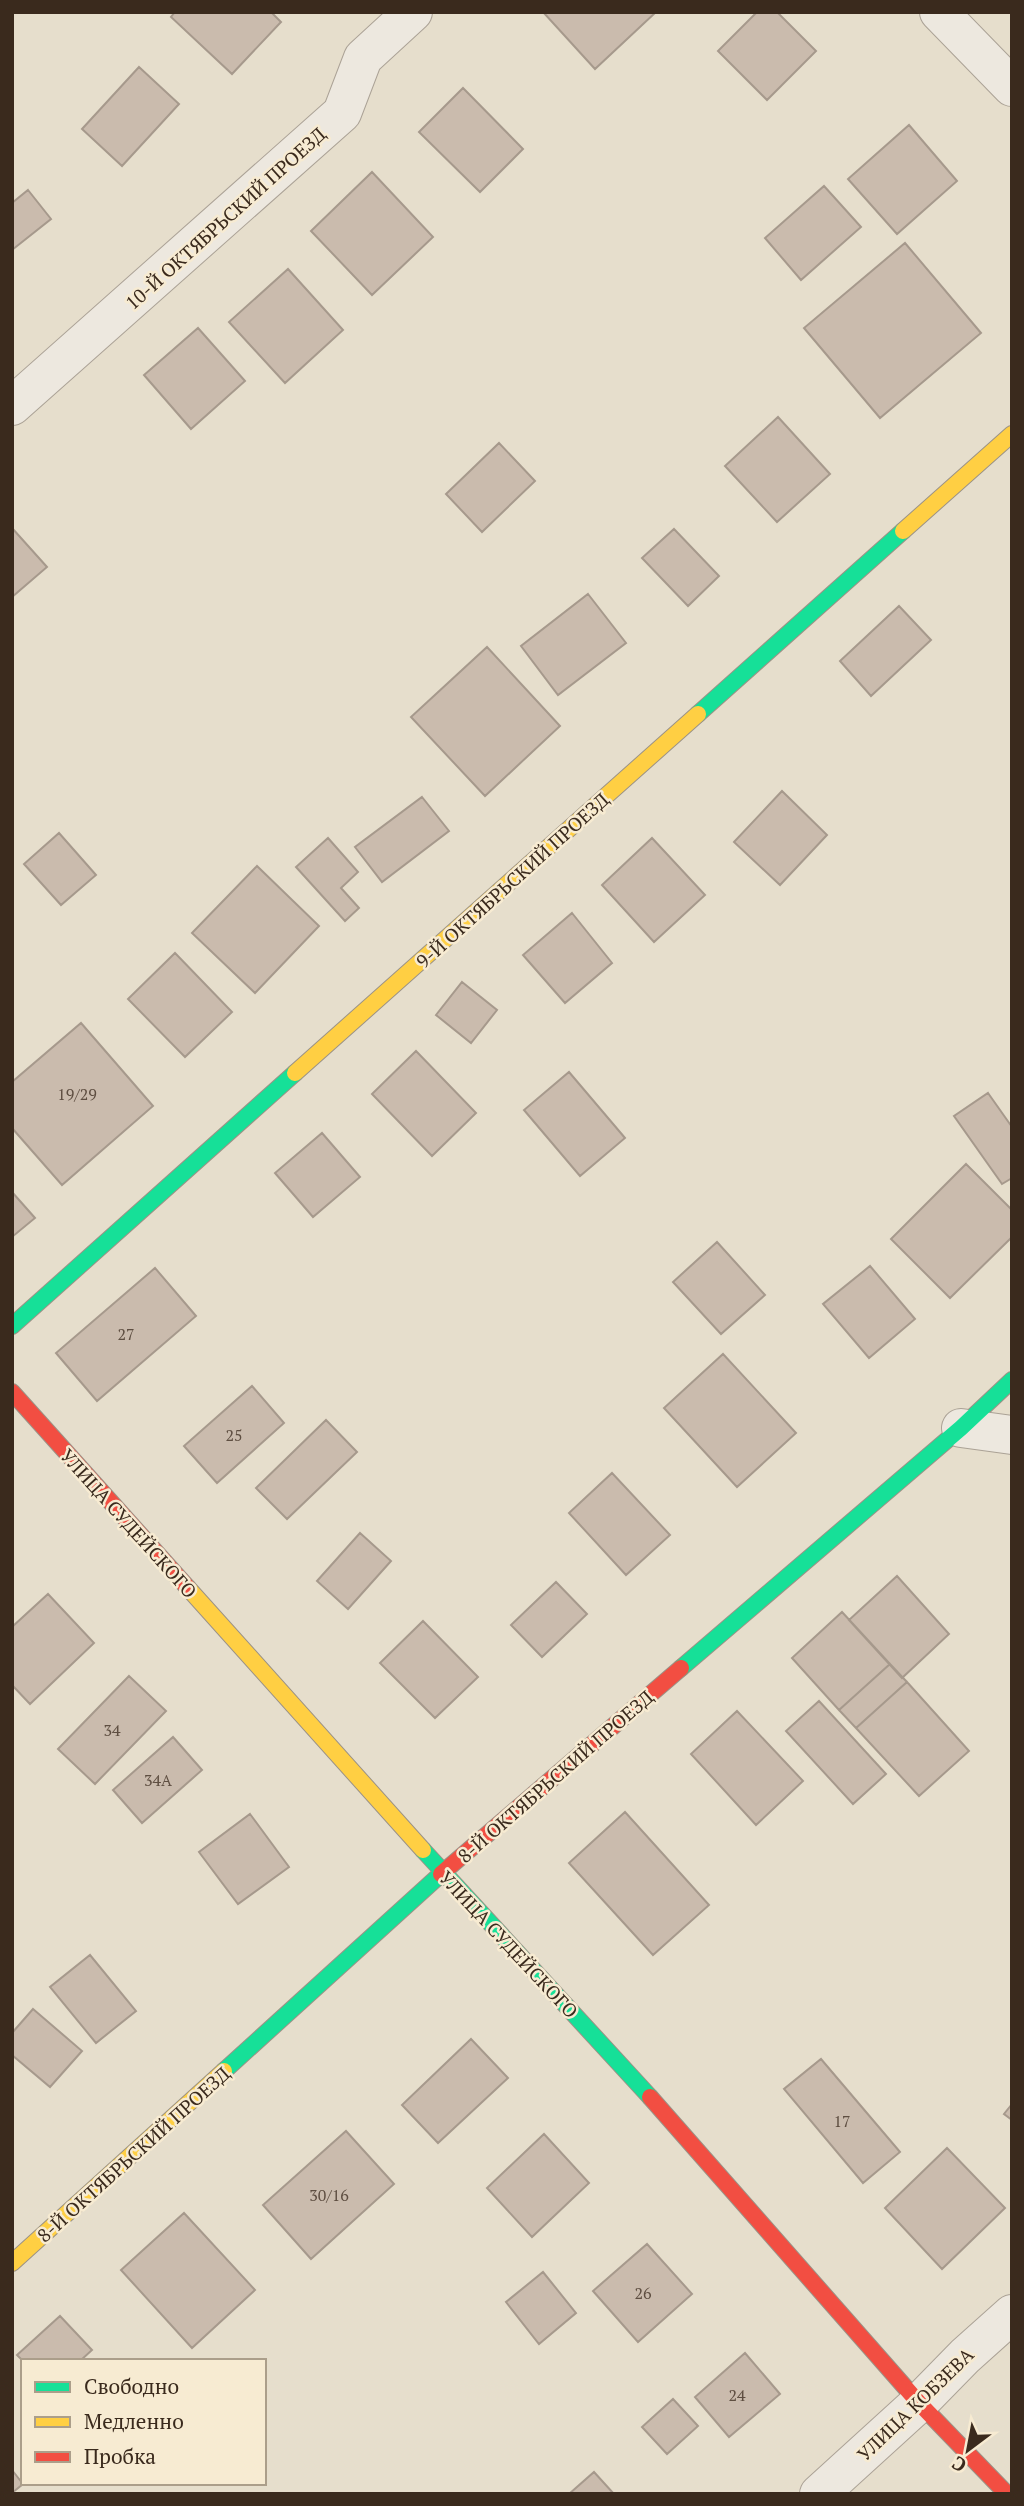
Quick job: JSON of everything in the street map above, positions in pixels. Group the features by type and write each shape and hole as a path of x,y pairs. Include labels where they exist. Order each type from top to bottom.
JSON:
{"street":[{"name":"10-Й ОКТЯБРЬСКИЙ ПРОЕЗД","path":"12,406 342,113 363,58 413,12"},
{"path":"939,12 1012,87"},
{"name":"9-Й ОКТЯБРЬСКИЙ ПРОЕЗД","path":"12,1326 1012,434"},
{"name":"8-Й ОКТЯБРЬСКИЙ ПРОЕЗД","path":"12,2263 443,1872 961,1428 1012,1380"},
{"name":"УЛИЦА СУДЕЙСКОГО","path":"12,1392 443,1872 681,2131 919,2403 1007,2494"},
{"path":"961,1428 1012,1435"},
{"name":"УЛИЦА КОБЗЕВА","path":"819,2494 1012,2314"}],"building":[{"path":"175,12 271,12 281,22 232,74 171,17"},
{"path":"543,12 656,12 595,69"},
{"path":"757,12 777,12 816,51 767,100 718,51"},
{"path":"139,67 179,104 122,166 82,129"},
{"path":"463,88 523,149 480,192 419,132"},
{"path":"909,125 957,181 897,234 848,179"},
{"path":"372,172 433,237 372,295 311,231"},
{"path":"824,186 861,227 801,280 765,238"},
{"path":"28,190 51,219 12,250 12,203"},
{"path":"905,243 981,333 880,418 804,328"},
{"path":"288,269 343,330 285,383 229,322"},
{"path":"198,328 245,381 191,429 144,375"},
{"path":"778,417 830,474 777,522 725,466"},
{"path":"499,443 535,481 482,532 446,494"},
{"path":"12,528 47,567 12,597"},
{"path":"674,529 719,576 688,606 642,558"},
{"path":"588,594 626,643 558,695 521,646"},
{"path":"899,606 931,640 871,696 840,661"},
{"path":"487,647 560,726 485,796 411,717"},
{"path":"782,791 827,835 780,885 734,842"},
{"path":"422,797 449,831 382,882 355,847"},
{"path":"59,833 96,875 61,905 24,864"},
{"path":"328,838 358,872 341,888 359,908 345,921 296,867"},
{"path":"652,838 705,895 654,942 602,885"},
{"path":"257,866 319,926 255,993 192,933"},
{"path":"572,913 612,963 565,1003 523,955"},
{"path":"175,953 232,1012 185,1057 128,999"},
{"path":"462,982 497,1010 471,1043 436,1015"},
{"path":"81,1023 153,1106 62,1185 12,1128 12,1082"},
{"path":"416,1051 476,1113 432,1156 372,1094"},
{"path":"569,1072 625,1138 580,1176 524,1110"},
{"path":"988,1093 1012,1127 1012,1178 1002,1184 954,1116"},
{"path":"322,1133 360,1177 313,1217 275,1173"},
{"path":"966,1164 1012,1210 1012,1237 950,1298 891,1239"},
{"path":"12,1192 35,1218 12,1237"},
{"path":"717,1242 765,1295 721,1334 673,1282"},
{"path":"870,1266 915,1319 869,1358 823,1304"},
{"path":"155,1268 196,1316 97,1401 56,1353"},
{"path":"723,1354 796,1433 737,1487 664,1408"},
{"path":"252,1386 284,1423 217,1483 184,1446"},
{"path":"326,1420 357,1452 287,1519 256,1488"},
{"path":"612,1473 670,1535 626,1575 569,1513"},
{"path":"360,1533 391,1561 348,1609 317,1581"},
{"path":"897,1576 949,1634 902,1678 849,1620"},
{"path":"556,1582 587,1614 542,1657 511,1625"},
{"path":"48,1594 94,1643 30,1704 12,1685 12,1627"},
{"path":"842,1612 890,1664 839,1710 792,1658"},
{"path":"423,1621 478,1677 435,1718 380,1663"},
{"path":"890,1664 907,1682 856,1728 839,1710"},
{"path":"129,1676 166,1711 95,1784 58,1749"},
{"path":"907,1682 969,1751 919,1796 856,1728"},
{"path":"819,1701 886,1774 853,1804 786,1731"},
{"path":"737,1711 803,1781 756,1825 691,1754"},
{"path":"173,1737 202,1770 142,1823 113,1790"},
{"path":"625,1812 709,1905 653,1955 569,1863"},
{"path":"250,1814 289,1867 238,1904 199,1852"},
{"path":"90,1955 136,2011 96,2043 50,1987"},
{"path":"33,2009 82,2051 50,2087 12,2055 12,2033"},
{"path":"471,2039 508,2078 438,2143 402,2105"},
{"path":"821,2059 900,2152 863,2183 784,2089"},
{"path":"1012,2104 1012,2120 1004,2114"},
{"path":"346,2131 394,2184 311,2259 263,2205"},
{"path":"544,2134 589,2183 532,2237 487,2188"},
{"path":"947,2148 1005,2208 942,2269 885,2208"},
{"path":"184,2213 255,2290 192,2348 121,2270"},
{"path":"647,2244 692,2294 638,2342 593,2291"},
{"path":"543,2272 576,2313 539,2344 506,2302"},
{"path":"60,2316 92,2350 82,2359 21,2359 17,2355"},
{"path":"745,2353 780,2394 729,2437 695,2397"},
{"path":"673,2399 698,2426 667,2454 642,2427"},
{"path":"12,2470 22,2485 12,2493"},
{"path":"594,2472 614,2494 569,2494"}],"traffic: fast":[{"path":"698,714 903,531"},
{"path":"12,1326 295,1073"},
{"path":"681,1668 961,1428 1012,1380"},
{"path":"423,1850 650,2097"},
{"path":"224,2071 441,1874"}],"traffic: slow":[{"path":"903,531 1012,434"},
{"path":"295,1073 698,714"},
{"path":"188,1588 423,1850"},
{"path":"12,2263 224,2071"}],"traffic: jam":[{"path":"12,1392 188,1588"},
{"path":"441,1874 681,1668"},
{"path":"650,2097 919,2403 1007,2494"}]}
